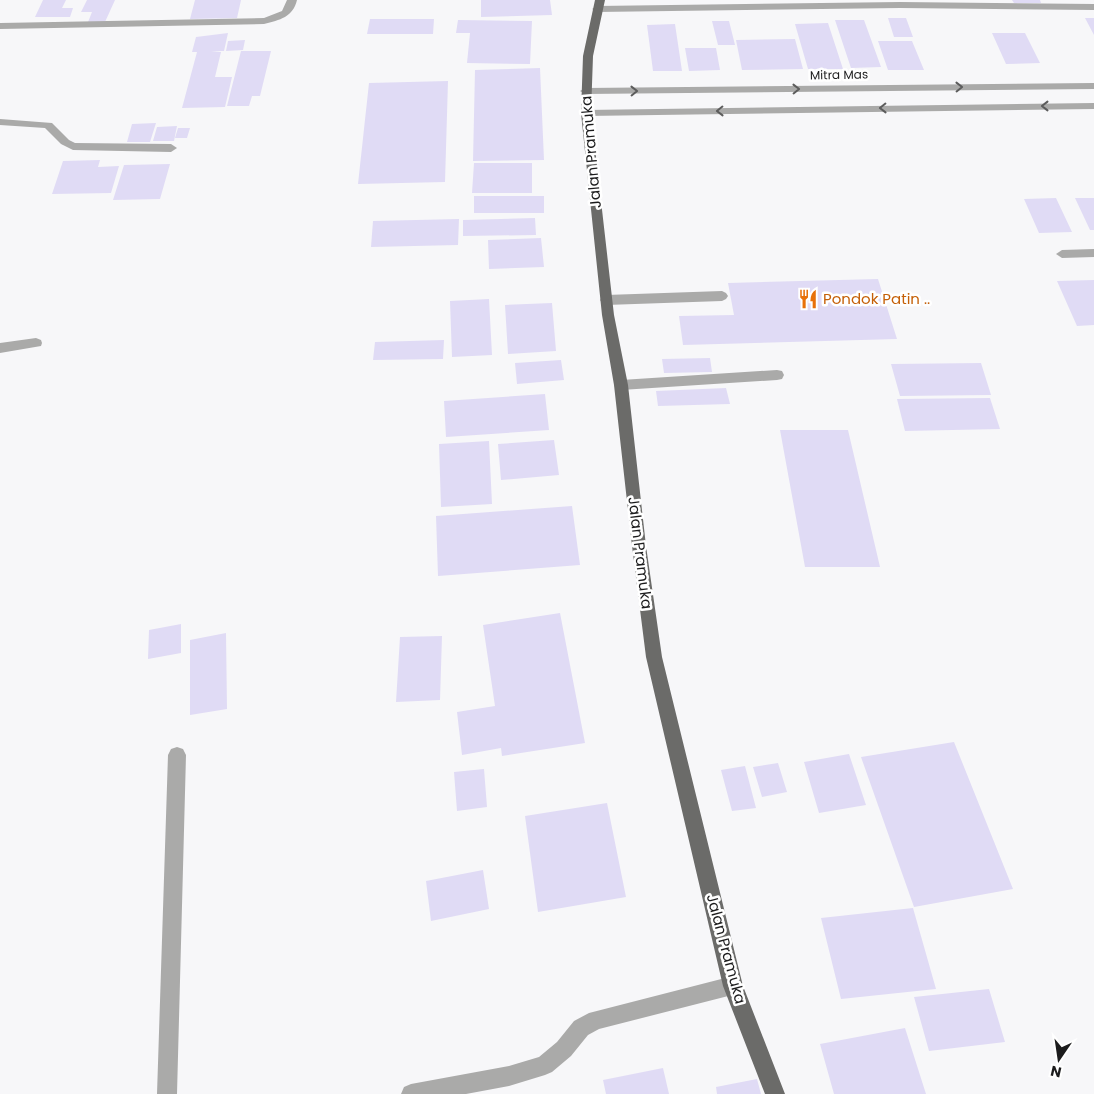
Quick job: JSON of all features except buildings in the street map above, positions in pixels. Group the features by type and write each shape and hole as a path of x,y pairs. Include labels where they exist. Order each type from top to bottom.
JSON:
{"main road":[{"name":"Jalan Pramuka","path":"598,5 592,27 585,92 586,113 606,300 621,385 639,546 654,657 733,986 775,1094"}],"street":[{"path":"0,26 264,21 284,16 291,6 292,0"},
{"path":"598,5 1094,7"},
{"name":"Mitra Mas","path":"585,92 1094,86"},
{"path":"988,87 996,107"},
{"path":"586,113 1094,106"},
{"path":"0,122 48,125 64,142 73,146 171,148"},
{"path":"1062,254 1094,253"},
{"path":"606,300 722,296"},
{"path":"0,348 36,343"},
{"path":"621,385 777,375"},
{"path":"167,1094 177,756"},
{"path":"411,1094 509,1076 546,1065 564,1049 581,1028 596,1020 733,986"}],"place":[{"name":"Pondok Patin ..","path":"808,299"}]}
